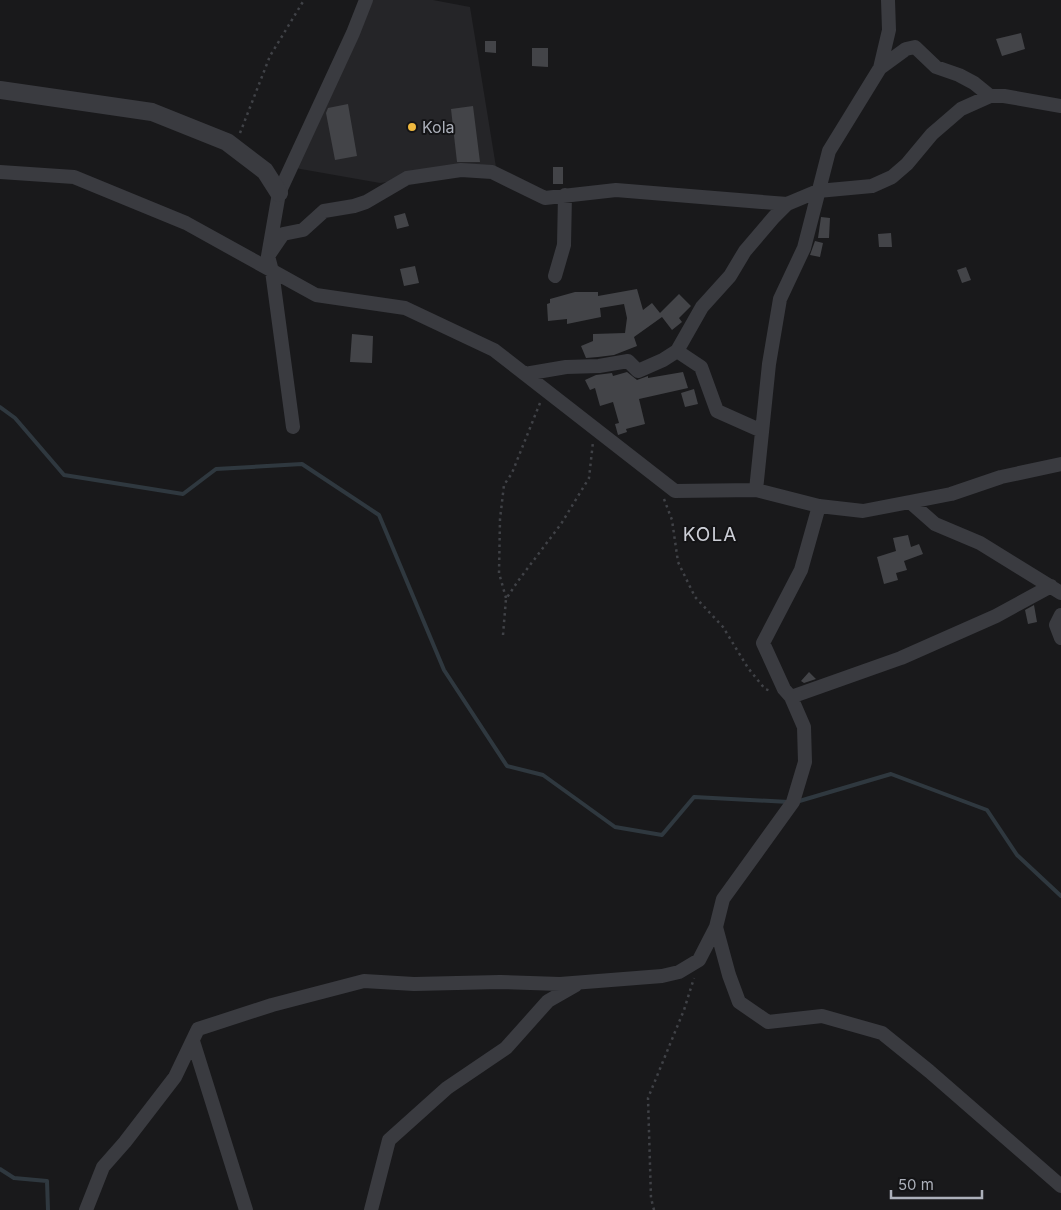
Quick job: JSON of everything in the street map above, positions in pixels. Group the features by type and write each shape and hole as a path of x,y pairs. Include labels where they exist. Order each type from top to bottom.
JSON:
{"street":[{"path":"293,427 272,271 268,256 279,193 337,68 366,0"},
{"path":"756,490 769,364 780,299 804,248 829,151 880,68 889,30 888,0"},
{"path":"880,68 906,49 915,47 936,67 959,75 974,83 990,96"},
{"path":"0,90 152,112 227,142 265,171 279,193"},
{"path":"525,374 566,367 599,366 628,361 638,371 663,360 677,351 702,307 730,276 745,251 774,217 788,204 818,192 872,186 892,177 907,164 932,134 961,109 990,96 1004,96 1061,106"},
{"path":"268,256 283,234 303,230 324,210 354,206 366,202 407,178 461,170 492,172 545,198 616,190 788,204"},
{"path":"0,172 74,177 186,223 316,295 405,308 494,350 675,491 756,490 819,506 863,511 951,494 1001,477 1061,464"},
{"path":"556,276 564,245 565,195"},
{"path":"677,351 701,367 717,411 762,431"},
{"path":"910,502 935,524 980,543 1056,589"},
{"path":"86,1210 103,1167 125,1142 175,1077 198,1029 272,1005 364,981 414,984 581,983 662,976 679,972 699,960 716,927 723,899 793,802 805,762 804,726 791,697 784,689 763,643 800,570 819,506"},
{"path":"791,697 901,658 1056,589"},
{"path":"1061,615 1056,625 1061,638"},
{"path":"716,927 729,975 739,1002 768,1022 822,1016 882,1033 929,1070 1061,1186"},
{"path":"371,1210 389,1140 448,1088 506,1048 548,1001 581,983"},
{"path":"193,1041 246,1210"}],"path":[{"path":"234,147 270,56 304,0"},
{"path":"503,635 506,599 499,573 500,519 504,485 512,473 546,390"},
{"path":"506,599 518,580 561,524 589,478 595,428"},
{"path":"654,474 672,520 678,562 695,597 723,627 748,668 765,689 791,697"},
{"path":"654,1210 651,1198 648,1098 684,1010 699,960"}],"shaded area":[{"path":"373,0 433,0 470,7 496,167 380,183 295,168"}],"building":[{"path":"1021,33 1025,49 1002,56 996,39"},
{"path":"485,41 496,41 496,53 485,52"},
{"path":"532,48 548,48 548,67 532,66"},
{"path":"348,104 357,156 335,160 326,113 328,108"},
{"path":"473,106 480,162 457,162 451,109"},
{"path":"553,167 563,167 563,184 553,184"},
{"path":"405,213 409,226 397,229 394,216"},
{"path":"821,217 830,218 829,238 818,238"},
{"path":"891,233 892,247 879,247 878,234"},
{"path":"815,241 823,243 820,257 810,255"},
{"path":"415,266 419,283 404,286 400,269"},
{"path":"966,267 971,280 962,283 957,270"},
{"path":"637,289 643,310 652,303 660,313 679,294 691,306 679,318 682,322 672,330 662,317 634,337 637,346 614,355 598,357 586,358 581,346 593,341 593,334 625,333 627,318 624,304 600,308 601,317 567,324 567,319 548,321 547,304 550,303 550,299 575,292 598,292 598,296"},
{"path":"352,334 373,336 372,363 350,362"},
{"path":"627,372 637,380 648,376 648,378 683,372 688,388 639,399 645,424 626,429 627,432 618,435 615,424 619,423 613,402 600,406 595,388 590,390 585,380 596,375 612,373 613,376"},
{"path":"694,389 698,404 685,407 681,393"},
{"path":"908,535 911,547 919,544 923,554 904,561 907,570 896,573 898,580 884,584 877,557 896,551 893,538"},
{"path":"1034,605 1037,622 1028,624 1025,610"},
{"path":"809,672 816,679 804,683 801,681"}],"waterway":[{"path":"0,407 15,418 64,475 183,494 216,469 302,464 379,515 444,670 507,766 543,775 615,827 662,835 694,797 789,802"},
{"path":"796,802 891,774 987,810 1017,855 1061,896"},
{"path":"0,1169 14,1178 47,1181 48,1210"}],"place":[{"name":"Kola","path":"412,127"}],"district":[{"name":"KOLA","path":"710,534"}]}
